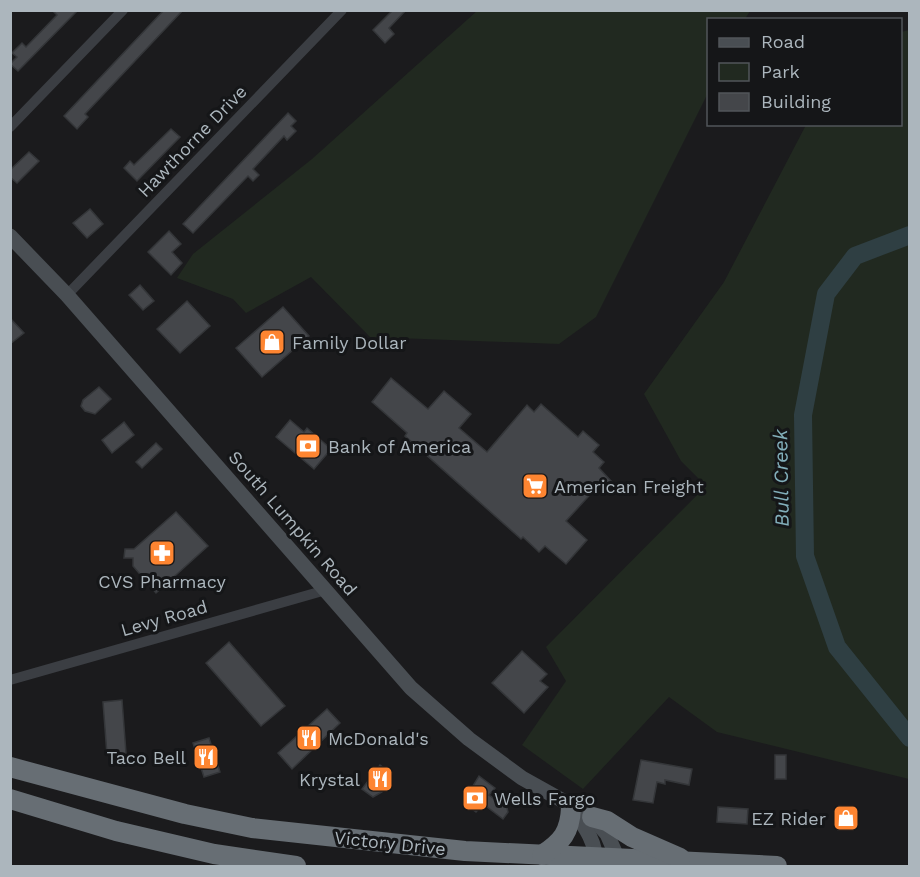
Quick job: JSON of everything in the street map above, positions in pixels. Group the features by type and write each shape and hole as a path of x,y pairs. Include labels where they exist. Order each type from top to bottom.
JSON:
{"highway":[{"name":"Victory Drive","path":"10,767 174,811 252,828 465,851 542,855 596,862 777,867"},
{"path":"10,799 116,831 214,854 296,867"},
{"path":"542,855 566,835 570,824 571,808"},
{"path":"592,817 607,821 632,837 691,863"}],"main road":[{"name":"South Lumpkin Road","path":"10,236 67,295 411,688 479,746 522,778 571,808 592,817"},
{"name":"South Lumpkin Road","path":"571,808 587,828 596,862"},
{"path":"592,817 606,834 618,863"}],"street":[{"path":"10,127 123,10"},
{"name":"Hawthorne Drive","path":"67,295 342,10"},
{"name":"Levy Road","path":"10,680 326,590"}],"green space":[{"path":"477,11 750,11 746,18 707,18 707,95 596,317 559,344 370,337 311,277 246,313 233,299 177,278 193,254 312,159"},
{"path":"909,30 909,779 717,732 669,697 583,789 522,745 566,681 546,647 706,486 681,461 644,394 724,282 805,126 902,126 902,32"}],"building":[{"path":"52,10 78,10 18,71 10,64 17,57 12,53 22,43 26,47 57,15"},
{"path":"164,10 183,10 85,114 88,117 77,129 64,116"},
{"path":"393,10 406,10 389,28 394,34 385,43 373,30"},
{"path":"288,113 296,121 291,126 296,131 287,140 284,136 253,169 259,175 253,181 248,176 193,233 183,224"},
{"path":"171,129 180,137 137,181 124,168 130,161 134,165"},
{"path":"29,152 39,161 17,183 10,177 10,170"},
{"path":"90,209 103,224 87,238 73,223"},
{"path":"169,231 181,244 172,252 182,263 171,275 148,252"},
{"path":"140,285 154,301 143,310 129,295"},
{"path":"187,301 210,326 180,353 157,329"},
{"name":"Family Dollar","path":"283,307 309,336 262,377 236,348"},
{"path":"10,318 24,333 10,344"},
{"name":"American Freight","path":"391,378 428,409 444,391 471,414 459,428 487,452 527,405 534,412 541,404 578,437 583,431 599,445 593,452 604,462 599,468 612,482 603,492 597,487 566,521 587,540 566,564 545,546 539,552 523,537 521,539 405,436 407,433 372,402"},
{"path":"99,387 111,399 95,414 85,411 81,406 83,400"},
{"name":"Bank of America","path":"290,420 304,432 307,428 331,449 314,469 276,437"},
{"path":"124,422 134,435 112,453 102,440"},
{"path":"156,443 162,449 142,468 136,462"},
{"name":"CVS Pharmacy","path":"176,512 208,546 156,593 133,566 133,558 124,558 125,549 134,549"},
{"path":"229,642 285,706 261,726 206,663"},
{"path":"522,651 547,674 540,681 548,687 524,713 492,683"},
{"path":"122,700 126,753 107,755 103,702"},
{"name":"McDonald's","path":"327,709 340,723 292,769 278,753"},
{"name":"Taco Bell","path":"209,738 220,772 204,777 193,743"},
{"path":"775,755 786,755 786,779 775,779"},
{"path":"641,760 692,769 689,785 665,780 665,784 657,782 653,803 633,800"},
{"name":"Krystal","path":"380,765 392,774 382,792 373,797 362,789"},
{"name":"Wells Fargo","path":"479,776 495,788 489,795 507,808 508,812 503,819 483,804 476,812 463,802"},
{"name":"EZ Rider","path":"839,806 854,807 853,830 838,830"},
{"path":"718,807 748,809 747,824 717,822"}],"waterway":[{"name":"Bull Creek","path":"910,235 855,256 826,294 803,415 805,556 837,647 910,738"}],"place":[{"name":"Family Dollar","path":"272,342"},
{"name":"Bank of America","path":"308,446"},
{"name":"American Freight","path":"535,486"},
{"name":"CVS Pharmacy","path":"162,553"},
{"name":"McDonald's","path":"309,738"},
{"name":"Taco Bell","path":"206,757"},
{"name":"Krystal","path":"380,779"},
{"name":"Wells Fargo","path":"475,798"},
{"name":"EZ Rider","path":"846,818"}]}
